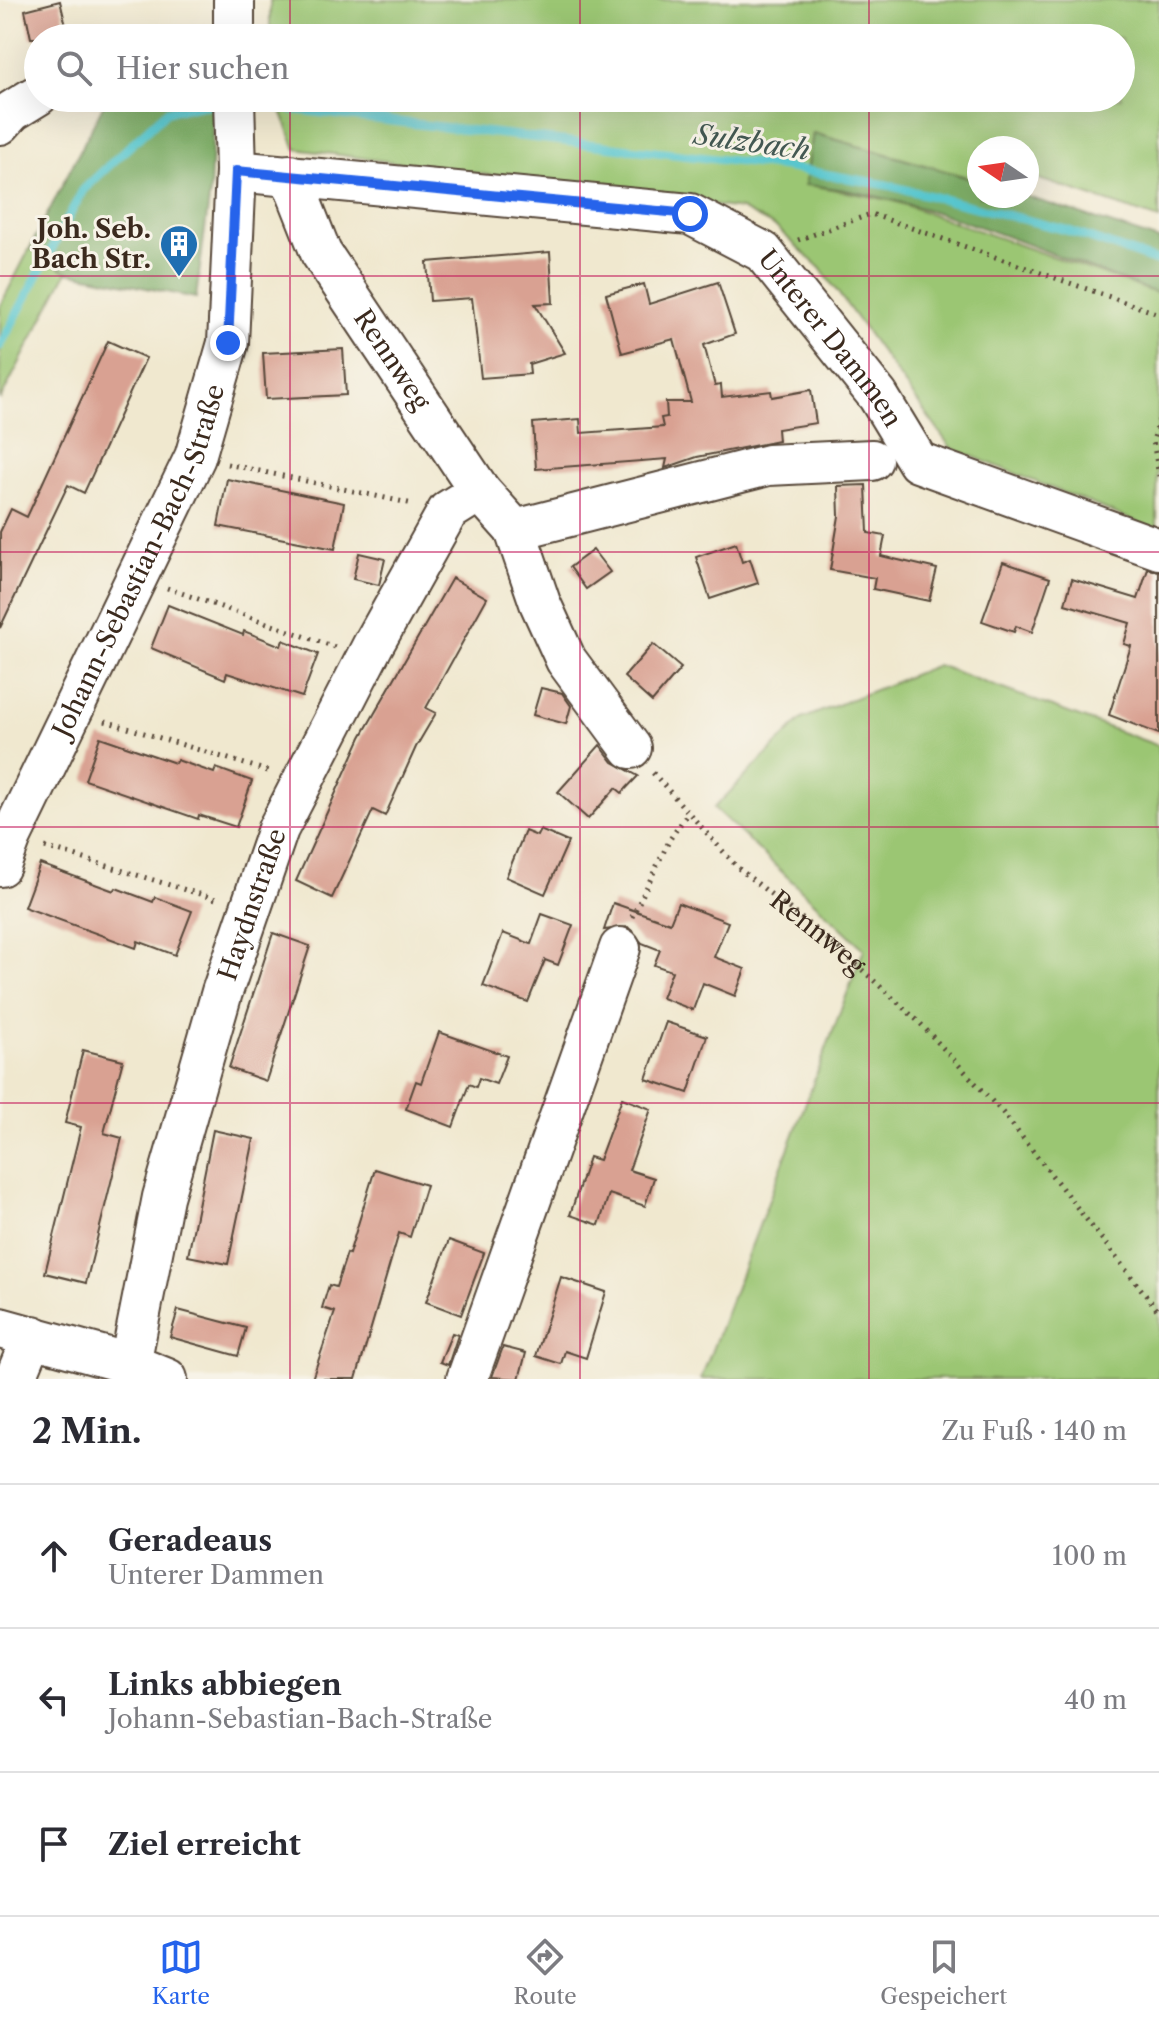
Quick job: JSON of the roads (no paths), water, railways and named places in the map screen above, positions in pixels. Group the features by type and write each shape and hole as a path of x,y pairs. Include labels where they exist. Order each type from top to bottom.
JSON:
{"street":[{"path":"234,0 234,24"},
{"path":"0,124 24,104"},
{"name":"Johann-Sebastian-Bach-Straße","path":"5,852 195,457 228,343 236,171 234,112"},
{"name":"Unterer Dammen","path":"236,171 690,214 763,252 878,396 918,462 1159,549"},
{"name":"Rennweg","path":"290,175 321,253 480,491 515,530 540,603 566,660 631,748"},
{"path":"515,530 768,465 872,460"},
{"name":"Haydnstraße","path":"130,1364 163,1197 222,992 278,829 366,657 448,511 480,491"},
{"path":"467,1379 620,948"},
{"path":"15,1379 16,1332 130,1364 167,1379"}],"waterway":[{"name":"Sulzbach","path":"0,346 83,190 166,112"},
{"name":"Sulzbach","path":"315,112 784,167 887,185 1066,230 1159,262"}],"place":[{"name":"Joh. Seb. Bach Str.","path":"179,278"}]}
